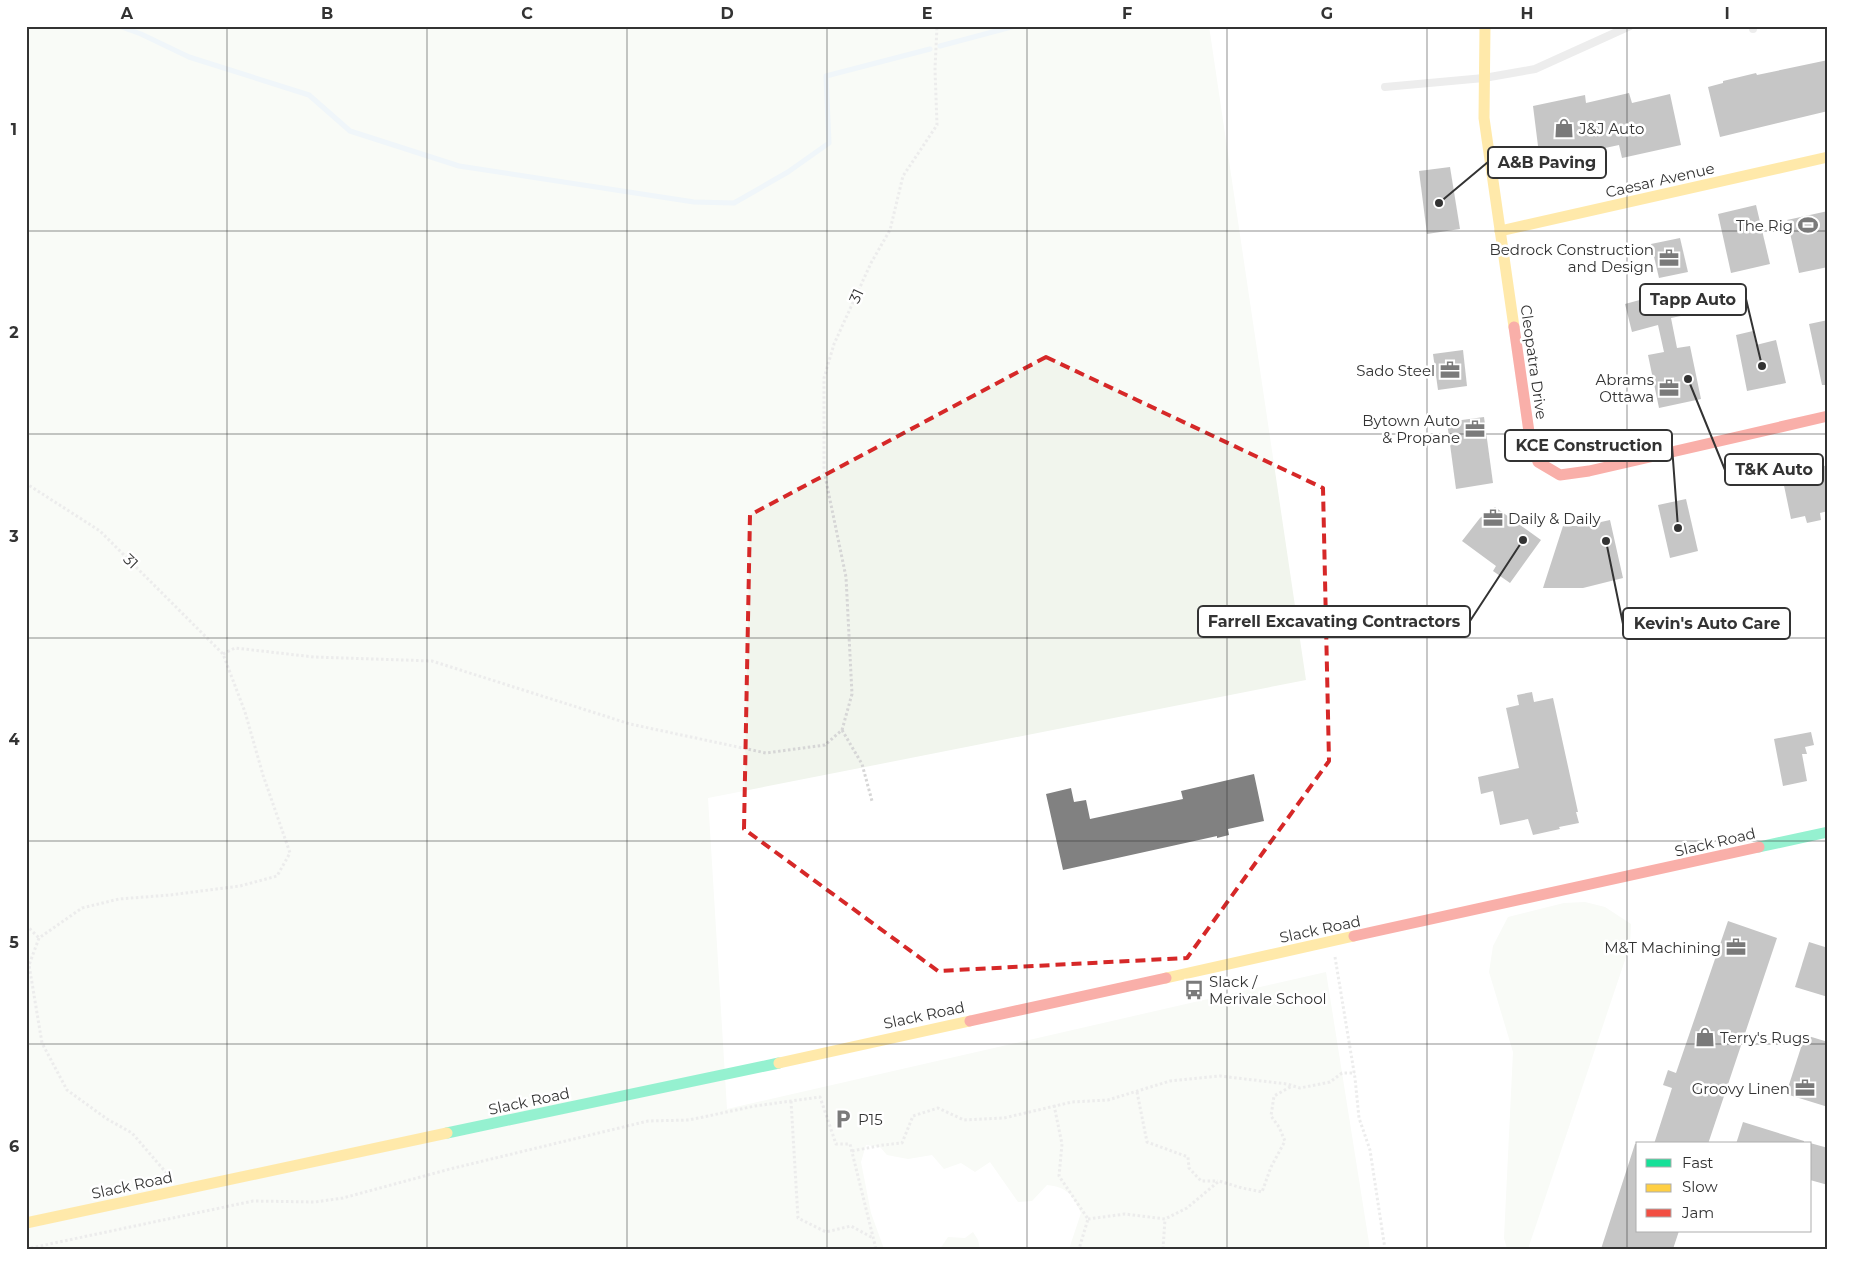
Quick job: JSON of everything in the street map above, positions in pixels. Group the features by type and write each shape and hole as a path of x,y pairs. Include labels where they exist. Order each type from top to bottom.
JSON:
{"street":[{"name":"Cleopatra Drive","path":"1485,26 1484,118 1529,432 1538,462 1560,475 1589,471 1828,416"},
{"name":"Caesar Avenue","path":"1500,231 1828,158"},
{"name":"Slack Road","path":"26,1223 843,1049 1828,832"}],"lane":[{"path":"1386,86 1484,78 1534,69 1630,26"}],"path":[{"name":"31","path":"842,730 852,694 846,577 824,471 824,378 834,344 870,263 890,230 902,176 938,125 935,69 937,28"},
{"name":"31","path":"26,482 100,531 224,654"},
{"path":"180,1190 132,1133 107,1119 67,1090 42,1043 29,965 39,938 82,908 119,899 240,886 277,876 290,853 262,775 245,712 224,654 235,648 314,657 432,661 630,724 766,753 825,745 842,730 862,764 872,800"},
{"path":"26,925 39,938"},
{"path":"1332,941 1355,1073 1358,1118 1370,1150 1385,1249"},
{"path":"852,1151 902,1143 913,1116 938,1108 964,1120 1004,1118 1072,1102 1108,1100 1170,1082 1220,1076 1300,1088 1330,1082 1342,1073 1355,1073"},
{"path":"1137,1092 1147,1142 1188,1157 1189,1168 1201,1181 1219,1181 1262,1192 1271,1167 1285,1141 1280,1127 1271,1116 1274,1096 1292,1086"},
{"path":"26,1248 253,1201 315,1202 343,1198 450,1169 648,1121 689,1120 755,1106 820,1098 836,1144 850,1144 876,1249"},
{"path":"791,1101 798,1218 826,1232 851,1226 874,1239"},
{"path":"1054,1106 1062,1144 1059,1176 1088,1219"},
{"path":"1088,1219 1125,1214 1165,1219 1187,1208 1219,1181"},
{"path":"1079,1249 1088,1219"},
{"path":"1163,1249 1165,1219"}],"highlighted area":[{"path":"1046,357 1323,488 1329,761 1187,958 938,971 744,829 750,515"}],"shaded area":[{"path":"26,26 1209,26 1306,680 708,798 727,1109 1326,972 1370,1249 1069,1249 1081,1213 1075,1201 1064,1190 1047,1185 1032,1201 1018,1202 990,1162 975,1172 961,1163 944,1169 932,1155 908,1159 887,1155 880,1147 866,1145 861,1162 871,1213 884,1249 26,1249"},
{"path":"1585,902 1605,907 1631,924 1630,945 1528,1249 1507,1249 1504,1238 1513,1052 1489,972 1493,946 1508,917 1564,903"},
{"path":"973,1232 978,1240 980,1249 940,1249 948,1237 965,1238"}],"building":[{"path":"1828,60 1828,111 1720,137 1708,87 1723,83 1723,81 1756,73 1757,75"},
{"path":"1629,93 1632,103 1670,94 1681,145 1622,158 1619,145 1540,162 1533,106 1585,95 1586,103"},
{"path":"1450,167 1460,229 1427,234 1419,171"},
{"path":"1756,205 1770,264 1731,273 1718,214"},
{"path":"1828,211 1828,267 1799,273 1787,220"},
{"name":"Bedrock Construction and Design","path":"1680,238 1688,272 1659,278 1651,244"},
{"path":"1647,298 1649,308 1684,301 1686,315 1671,318 1677,348 1690,346 1701,399 1659,408 1648,355 1664,352 1658,325 1632,332 1625,304"},
{"path":"1828,320 1828,385 1822,385 1809,324"},
{"path":"1753,331 1756,345 1776,340 1786,383 1747,391 1736,335"},
{"name":"Sado Steel","path":"1463,350 1467,386 1438,390 1433,354"},
{"path":"1484,417 1493,483 1456,489 1447,422"},
{"path":"1828,465 1828,511 1820,513 1821,520 1807,523 1805,516 1791,519 1782,476"},
{"path":"1686,499 1698,551 1670,558 1658,505"},
{"path":"1495,507 1541,540 1510,583 1493,571 1496,566 1462,541 1480,518"},
{"path":"1610,520 1623,578 1583,588 1543,588 1563,526 1583,526"},
{"path":"1532,692 1534,702 1553,698 1579,823 1533,835 1528,819 1500,825 1493,791 1481,794 1478,777 1519,768 1506,708 1519,705 1517,695"},
{"path":"1811,732 1814,745 1805,747 1807,754 1802,754 1807,781 1783,786 1774,739"},
{"path":"1254,774 1264,821 1228,829 1229,835 1217,838 1217,836 1063,870 1046,794 1071,788 1074,802 1086,800 1090,819 1183,799 1181,791"},
{"path":"1728,921 1777,938 1709,1142 1655,1142 1672,1088 1663,1085 1668,1070 1676,1073"},
{"path":"1809,942 1828,948 1828,997 1795,987"},
{"path":"1805,1035 1828,1042 1828,1107 1786,1094"},
{"path":"1743,1122 1804,1141 1804,1142 1737,1142"},
{"path":"1636,1144 1636,1232 1679,1232 1673,1249 1601,1249"},
{"path":"1812,1144 1828,1148 1828,1185 1812,1181"}],"waterway":[{"path":"119,26 141,34 189,57 309,95 350,131 459,166 694,202 734,203 788,172 829,143 826,76 930,49"},
{"path":"940,46 1015,26"}],"traffic: fast":[{"path":"1759,847 1828,832"},
{"path":"447,1133 779,1063"}],"traffic: slow":[{"path":"1485,26 1484,118 1514,327"},
{"path":"1500,231 1828,157"},
{"path":"1166,978 1354,936"},
{"path":"779,1063 970,1021"},
{"path":"26,1223 447,1133"}],"traffic: jam":[{"path":"1514,327 1529,432 1538,462 1560,475 1589,471 1828,416"},
{"path":"1354,936 1759,847"},
{"path":"970,1021 1166,978"}],"place":[{"name":"J&J Auto","path":"1564,128"},
{"name":"A&B Paving","path":"1439,203"},
{"name":"The Rig","path":"1808,225"},
{"name":"Bedrock Construction and Design","path":"1669,258"},
{"name":"Tapp Auto","path":"1762,366"},
{"name":"Sado Steel","path":"1450,370"},
{"name":"T&K Auto","path":"1688,379"},
{"name":"Abrams Ottawa","path":"1669,388"},
{"name":"Bytown Auto & Propane","path":"1475,429"},
{"name":"Daily & Daily","path":"1493,518"},
{"name":"KCE Construction","path":"1678,528"},
{"name":"Farrell Excavating Contractors","path":"1523,540"},
{"name":"Kevin's Auto Care","path":"1606,541"},
{"name":"M&T Machining","path":"1736,947"},
{"name":"Slack / Merivale School","path":"1194,990"},
{"name":"Terry's Rugs","path":"1705,1037"},
{"name":"Groovy Linen","path":"1805,1088"},
{"name":"P15","path":"843,1119"}]}
